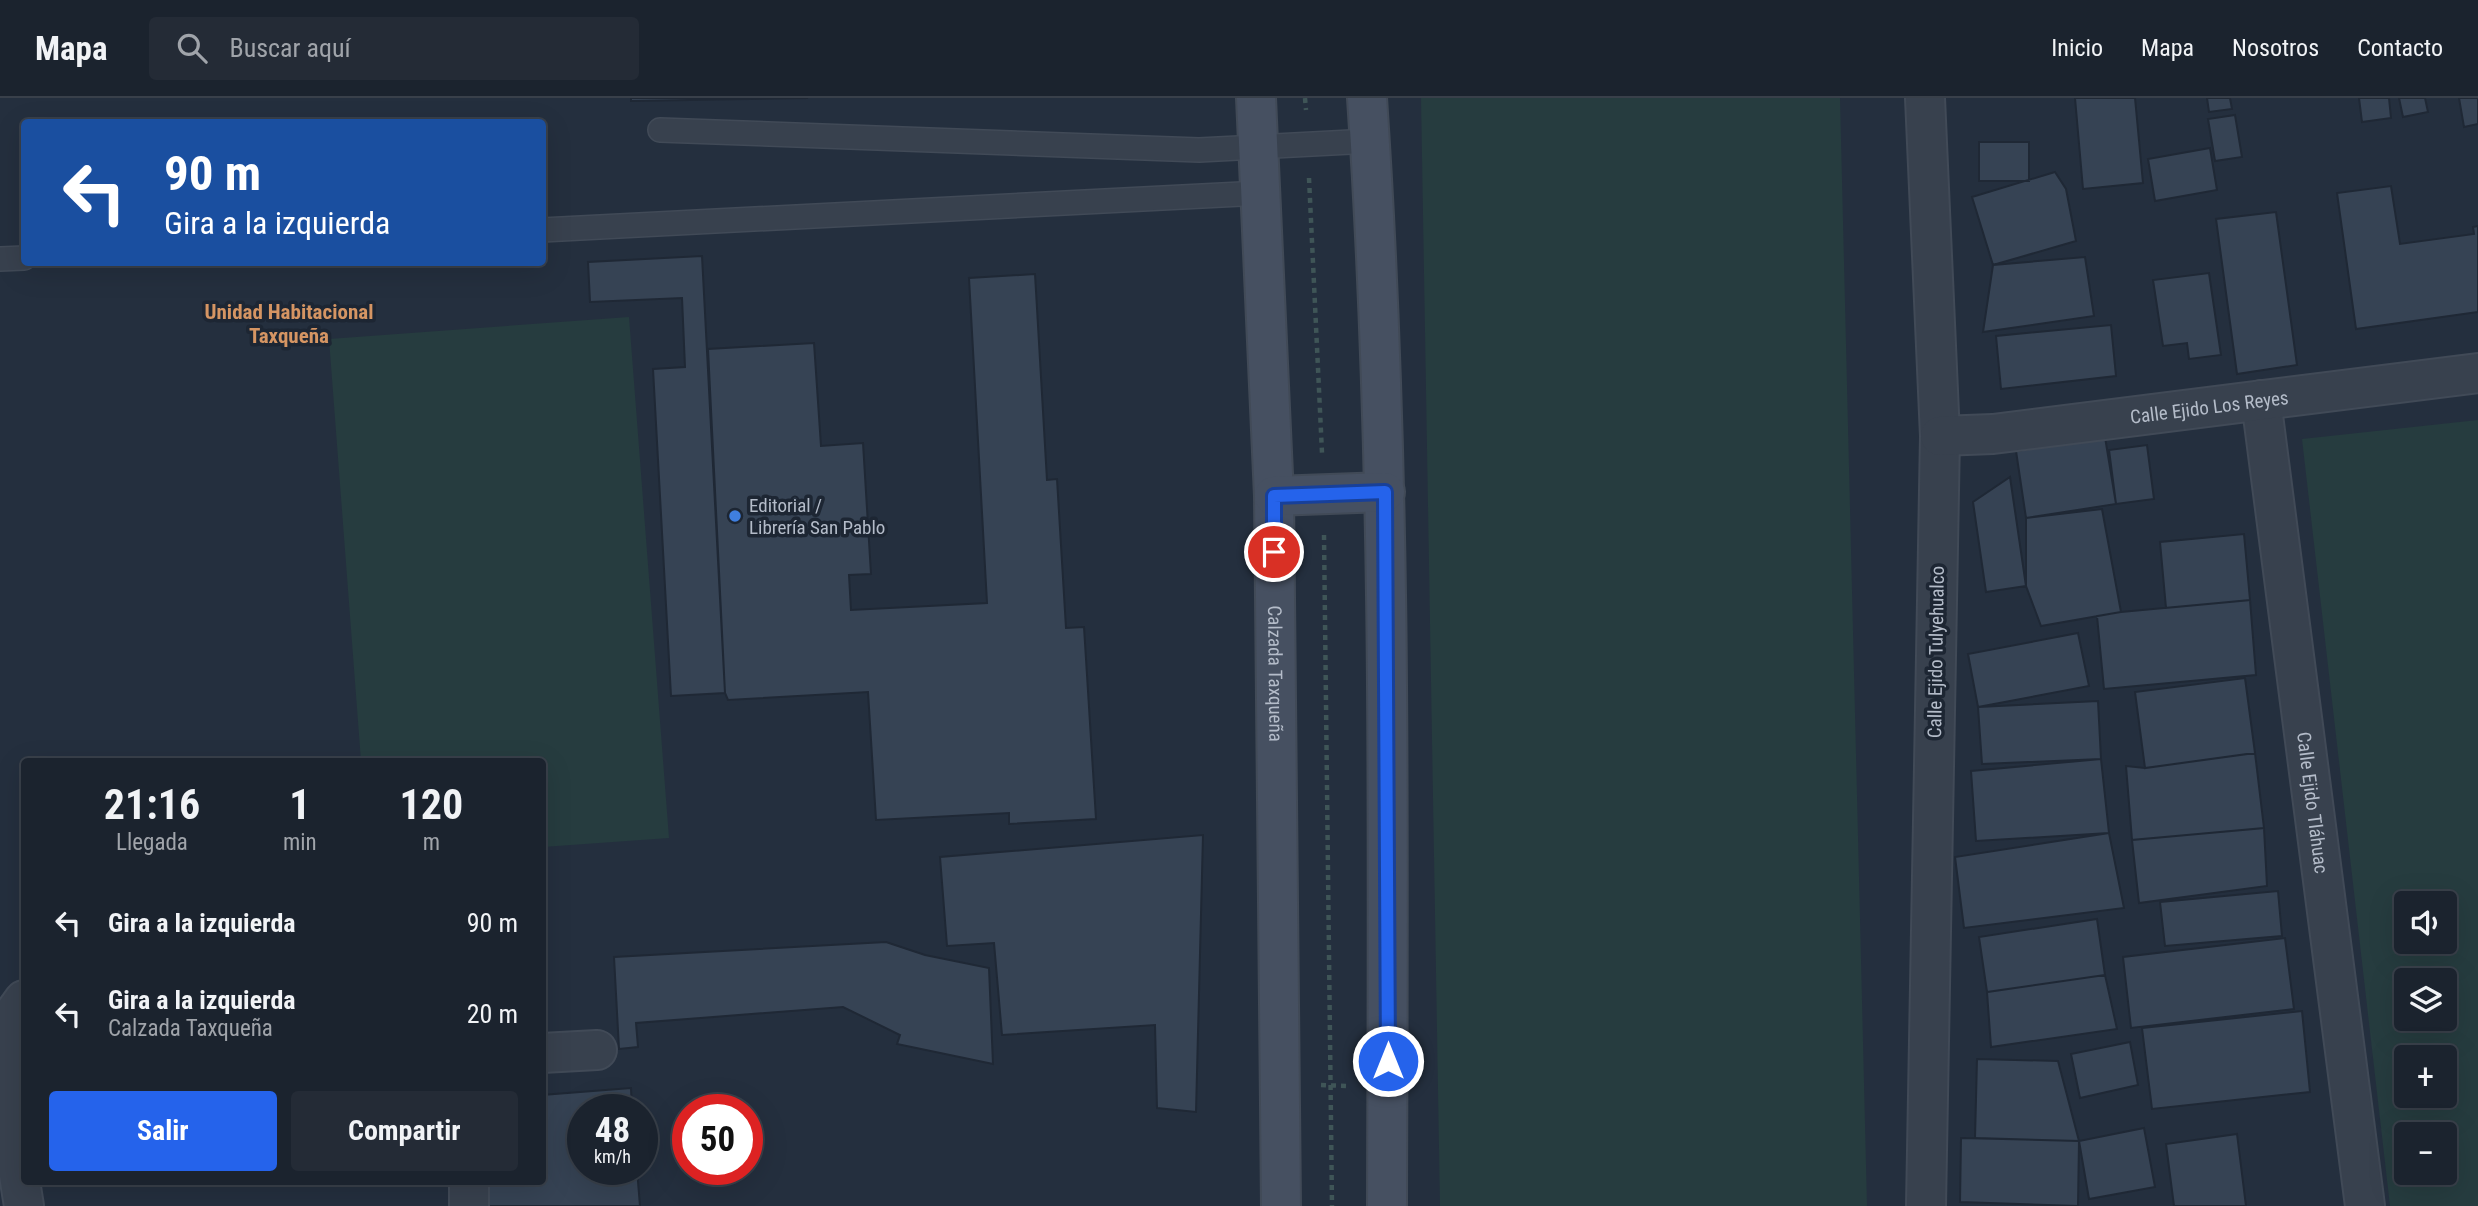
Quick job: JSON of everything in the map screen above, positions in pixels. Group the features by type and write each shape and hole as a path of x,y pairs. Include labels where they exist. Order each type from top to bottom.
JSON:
{"main road":[{"name":"Calzada Taxqueña","path":"1256,98 1274,496 1281,1206"},
{"path":"1367,98 1379,301 1385,492 1387,1206"},
{"path":"1274,496 1385,492"}],"street":[{"name":"Calle Ejido Tulyehualco","path":"1925,98 1940,436 1926,1206"},
{"name":"Calle Ejido Los Reyes","path":"1940,436 1993,434 2478,373"},
{"name":"Calle Ejido Tláhuac","path":"2261,400 2365,1206"},
{"path":"21,1004 5,1026 0,1057 24,1206"},
{"path":"546,1053 597,1050"},
{"path":"469,1185 469,1206"}],"lane":[{"path":"660,130 1160,149 1259,148 1370,141"},
{"path":"546,230 1261,192"},
{"path":"0,259 21,258"}],"path":[{"path":"1305,98 1324,494 1332,1206"},
{"path":"1278,1083 1388,1088"}],"green space":[{"path":"1421,98 1840,98 1867,1206 1440,1206"},
{"path":"629,317 669,838 546,847 546,758 361,758 329,339"},
{"path":"2478,420 2478,1206 2390,1206 2302,439"}],"building":[{"path":"631,98 808,98 631,101"},
{"path":"2075,98 2135,98 2143,183 2083,189"},
{"path":"2207,98 2230,98 2232,109 2209,112"},
{"path":"2359,98 2389,98 2391,118 2362,122"},
{"path":"2399,98 2425,98 2428,112 2403,117"},
{"path":"2459,98 2478,98 2478,124 2464,127"},
{"path":"2235,115 2242,157 2215,161 2208,119"},
{"path":"1979,142 2029,142 2029,181 1979,181"},
{"path":"2210,148 2217,190 2155,201 2148,159"},
{"path":"2055,172 2066,189 2076,241 1993,265 1972,197"},
{"path":"2391,186 2400,244 2474,234 2473,227 2478,226 2478,312 2356,329 2337,193"},
{"path":"2276,212 2297,365 2237,374 2216,219"},
{"path":"702,256 725,693 671,696 653,369 685,367 682,298 590,302 588,262"},
{"path":"2085,257 2094,316 1983,332 1993,265"},
{"path":"2209,273 2221,355 2189,359 2187,343 2163,346 2153,280"},
{"path":"1035,274 1047,480 1057,479 1066,628 1084,627 1096,819 1009,824 1009,813 876,820 868,692 728,700 725,693 708,349 814,343 821,446 863,443 871,574 849,575 851,610 987,603 969,278"},
{"path":"2111,325 2116,376 2001,389 1996,336"},
{"path":"2105,437 2116,504 2026,518 2016,451"},
{"path":"2147,445 2154,499 2116,504 2109,450"},
{"path":"2010,477 2026,586 1986,592 1973,502"},
{"path":"2102,509 2121,612 2041,626 2026,586 2026,518"},
{"path":"2244,534 2250,600 2166,608 2160,542"},
{"path":"2250,600 2256,675 2104,689 2097,616"},
{"path":"2078,633 2089,686 1978,707 1968,654"},
{"path":"2245,678 2255,753 2145,768 2135,692"},
{"path":"2098,701 2101,759 1982,764 1978,707"},
{"path":"2255,753 2264,828 2132,840 2126,766 2145,768"},
{"path":"2101,759 2109,833 1976,841 1971,771"},
{"path":"2264,828 2267,886 2139,903 2132,840"},
{"path":"2109,833 2124,908 1964,928 1955,857"},
{"path":"1203,835 1196,1112 1157,1108 1155,1025 1002,1035 994,943 947,946 940,857"},
{"path":"2278,891 2282,936 2165,946 2160,902"},
{"path":"2097,919 2105,975 1987,992 1979,937"},
{"path":"2285,938 2294,1009 2131,1028 2123,957"},
{"path":"886,942 925,955 989,968 993,1064 897,1044 900,1035 843,1007 636,1023 638,1047 619,1049 614,957"},
{"path":"2105,975 2117,1029 1991,1047 1987,992"},
{"path":"2302,1011 2310,1092 2152,1109 2142,1028"},
{"path":"2130,1042 2138,1085 2080,1098 2071,1054"},
{"path":"1977,1059 2058,1061 2079,1141 1975,1138"},
{"path":"631,1088 631,1094 567,1094 567,1185 638,1185 640,1206 489,1206 487,1185 546,1185 546,1095"},
{"path":"2144,1128 2155,1187 2089,1199 2079,1141"},
{"path":"2237,1134 2246,1206 2174,1206 2166,1144"},
{"path":"1961,1138 2079,1141 2078,1206 1960,1202"}],"place":[{"name":"Editorial / Librería San Pablo","path":"735,516"}],"district":[{"name":"Unidad Habitacional Taxqueña","path":"289,324"}],"route":[{"path":"1274,552 1274,496 1385,492 1388,1061"}]}
